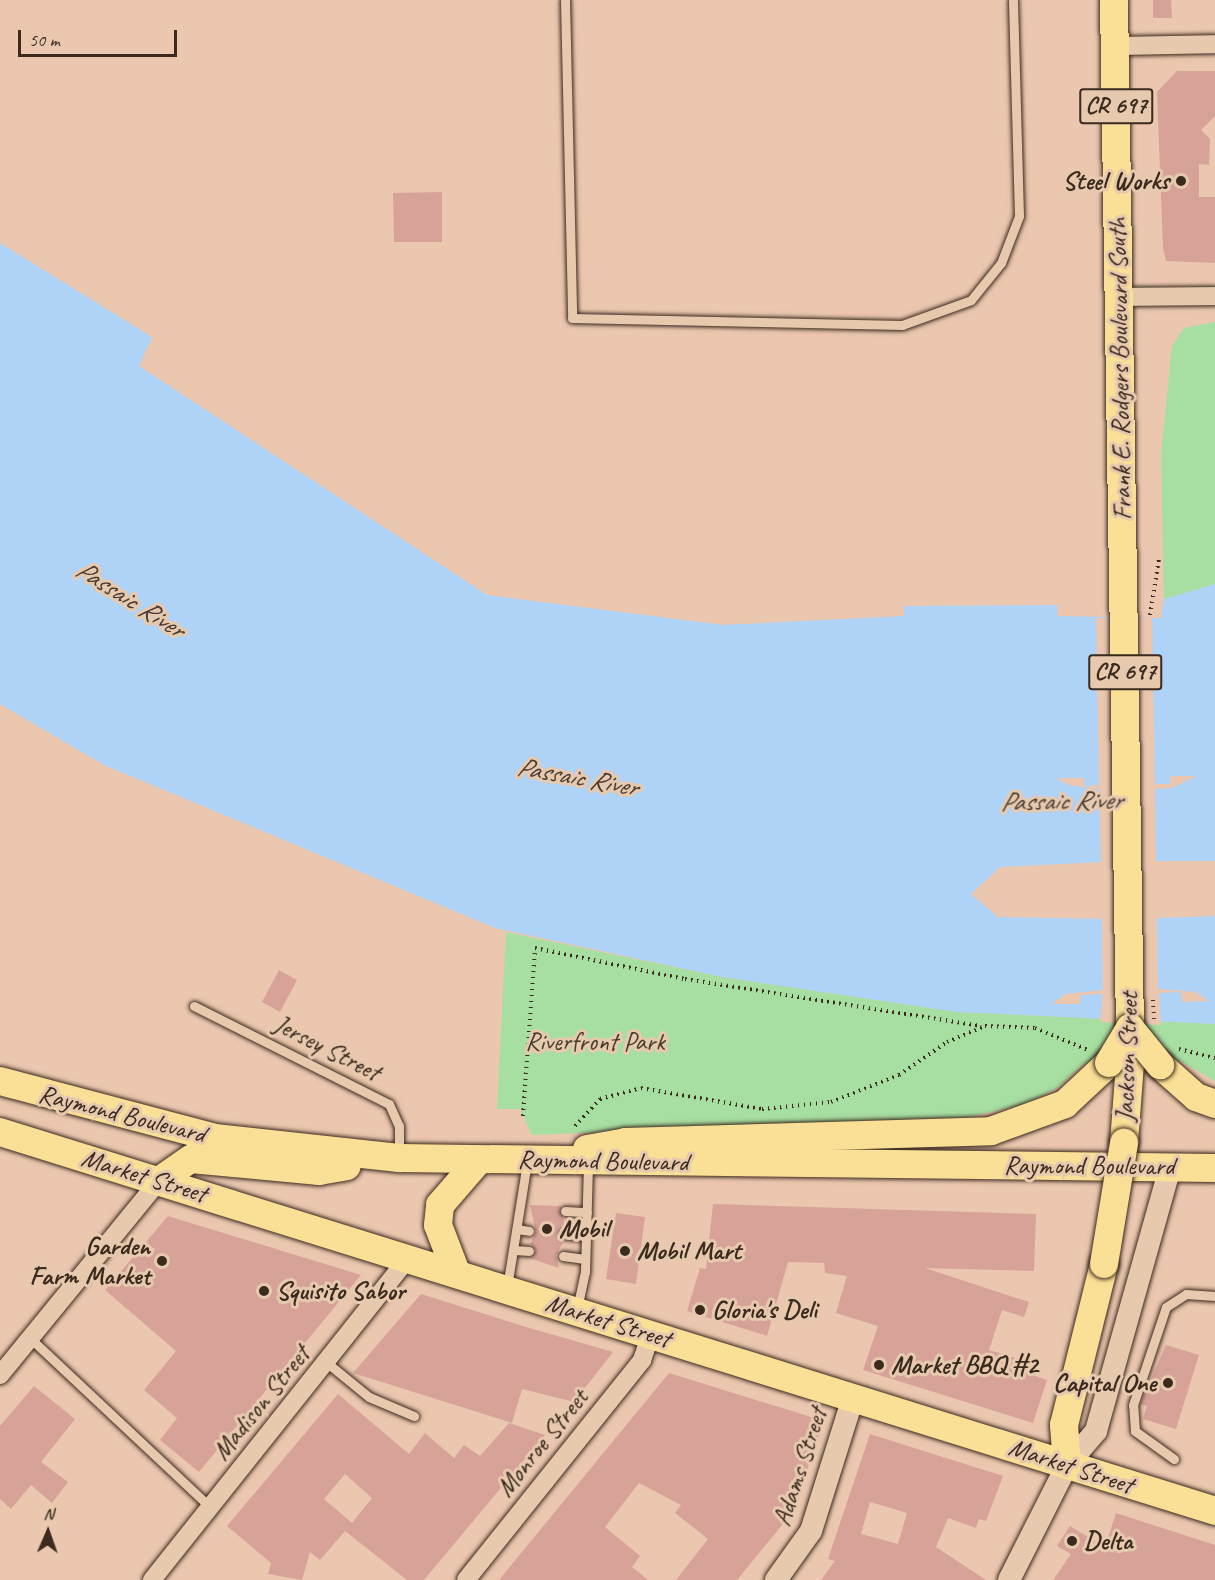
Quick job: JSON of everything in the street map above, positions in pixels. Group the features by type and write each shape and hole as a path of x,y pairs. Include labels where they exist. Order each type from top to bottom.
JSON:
{"main road":[{"name":"Frank E. Rodgers Boulevard South","path":"1114,0 1127,785"},
{"name":"Jackson Street","path":"1067,1466 1064,1425 1104,1264 1124,1143 1110,1059 1130,1028 1127,785"},
{"path":"1130,1028 1165,1056 1196,1097 1215,1104"},
{"path":"527,1160 625,1142 991,1131 1065,1104 1110,1059"},
{"name":"Raymond Boulevard","path":"0,1082 215,1138 399,1158 1215,1168"},
{"name":"Market Street","path":"0,1132 456,1272 506,1290 1215,1511"},
{"path":"159,1180 191,1159 319,1171 399,1158"},
{"path":"456,1272 438,1225 440,1205 478,1160"}],"street":[{"path":"1115,46 1215,44"},
{"path":"1119,297 1215,296"},
{"path":"1009,1580 1067,1466 1096,1431 1170,1167"},
{"path":"0,1375 159,1180"},
{"name":"Madison Street","path":"152,1580 408,1258"},
{"name":"Monroe Street","path":"466,1580 642,1360 651,1334"},
{"name":"Adams Street","path":"776,1580 811,1532 853,1398"}],"lane":[{"path":"565,0 572,318 902,325 972,300 1001,263 1019,216 1013,0"},
{"name":"Jersey Street","path":"194,1006 389,1104 399,1126 399,1158"},
{"path":"506,1290 515,1250 527,1160"},
{"path":"577,1312 585,1259 588,1162"},
{"path":"520,1210 531,1210"},
{"path":"565,1211 587,1212"},
{"path":"517,1230 529,1231"},
{"path":"564,1234 586,1236"},
{"path":"515,1250 529,1251"},
{"path":"563,1256 585,1259"},
{"path":"1174,1459 1135,1431 1133,1405 1166,1307 1186,1294 1215,1296"},
{"path":"30,1338 210,1507"},
{"path":"326,1362 369,1397 414,1416"}],"path":[{"path":"1150,626 1159,558"},
{"path":"523,1116 535,948 685,979 985,1026 1035,1028 1110,1059"},
{"path":"575,1126 600,1099 641,1088 762,1109 831,1102 899,1075 947,1042 985,1026"},
{"path":"1165,1056 1215,1058"}],"green space":[{"path":"1215,322 1215,584 1164,599 1161,455 1172,346 1184,328"},
{"name":"Riverfront Park","path":"506,932 722,977 957,1012 1215,1024 1215,1081 1182,1062 1083,1064 1060,1086 1027,1104 969,1117 532,1135 520,1109 497,1109"}],"water":[{"name":"Passaic River","path":"0,243 152,337 139,366 487,595 723,625 904,616 904,606 1057,605 1058,616 1161,618 1164,599 1215,584 1215,1024 957,1012 722,977 495,928 104,765 0,704"}],"pier":[{"path":"1096,618 1152,618 1155,784 1170,784 1170,776 1197,776 1172,788 1155,789 1156,861 1215,861 1215,916 1157,918 1158,989 1196,992 1209,1001 1182,1002 1181,992 1159,993 1161,1025 1100,1022 1103,994 1081,995 1080,1004 1052,1004 1065,994 1103,990 1102,919 998,917 971,894 1000,867 1101,862 1099,789 1068,785 1056,778 1084,778 1084,786 1099,785"}],"building":[{"path":"1153,0 1171,0 1172,18 1153,18"},
{"name":"Steel Works","path":"1177,71 1215,71 1215,116 1201,130 1210,139 1209,165 1199,164 1199,197 1215,197 1215,263 1166,261 1163,249 1157,92"},
{"path":"442,192 442,242 394,242 393,193"},
{"path":"279,970 297,980 280,1012 262,1002"},
{"path":"713,1204 1036,1214 1034,1271 925,1268 1029,1302 1024,1317 1002,1310 989,1350 1029,1362 1035,1368 1033,1375 1047,1380 1033,1423 863,1370 878,1326 836,1313 847,1276 825,1273 824,1263 788,1262 767,1336 687,1311 700,1268 706,1269"},
{"name":"Mobil","path":"530,1205 561,1206 565,1227 557,1234 564,1241 556,1255 559,1268 529,1258 536,1251 530,1244 536,1232"},
{"name":"Mobil Mart","path":"616,1213 645,1217 636,1284 606,1279"},
{"path":"168,1216 361,1275 199,1472 160,1440 177,1418 144,1390 176,1351 105,1290"},
{"path":"421,1294 613,1352 574,1402 522,1389 512,1423 353,1373"},
{"name":"Capital One","path":"1166,1345 1199,1355 1176,1429 1143,1419 1147,1406 1140,1404"},
{"path":"669,1373 824,1421 792,1513 737,1580 676,1580 708,1539 675,1513 681,1505 639,1483 605,1527 640,1556 632,1567 648,1580 499,1580"},
{"path":"34,1386 75,1419 41,1462 68,1482 52,1503 31,1485 11,1509 0,1499 0,1426"},
{"path":"338,1394 409,1454 425,1433 454,1458 464,1445 480,1456 509,1423 545,1435 424,1580 407,1580 345,1531 320,1560 310,1552 302,1580 268,1574 271,1563 227,1526","holes":["345,1474 372,1498 352,1523 324,1499"]},
{"path":"870,1434 1003,1476 986,1521 979,1519 976,1528 948,1518 936,1547 986,1580 821,1580 835,1561 828,1559","holes":["870,1502 907,1513 898,1544 861,1534"]},
{"path":"1116,1513 1215,1545 1215,1580 1053,1580 1071,1554 1057,1546 1070,1526 1105,1547"}],"place":[{"name":"Steel Works","path":"1181,181"},
{"name":"Mobil","path":"547,1229"},
{"name":"Mobil Mart","path":"625,1251"},
{"name":"Garden Farm Market","path":"162,1261"},
{"name":"Squisito Sabor","path":"264,1291"},
{"name":"Gloria's Deli","path":"700,1310"},
{"name":"Market BBQ #2","path":"879,1365"},
{"name":"Capital One","path":"1168,1383"},
{"name":"Delta","path":"1072,1541"}]}
